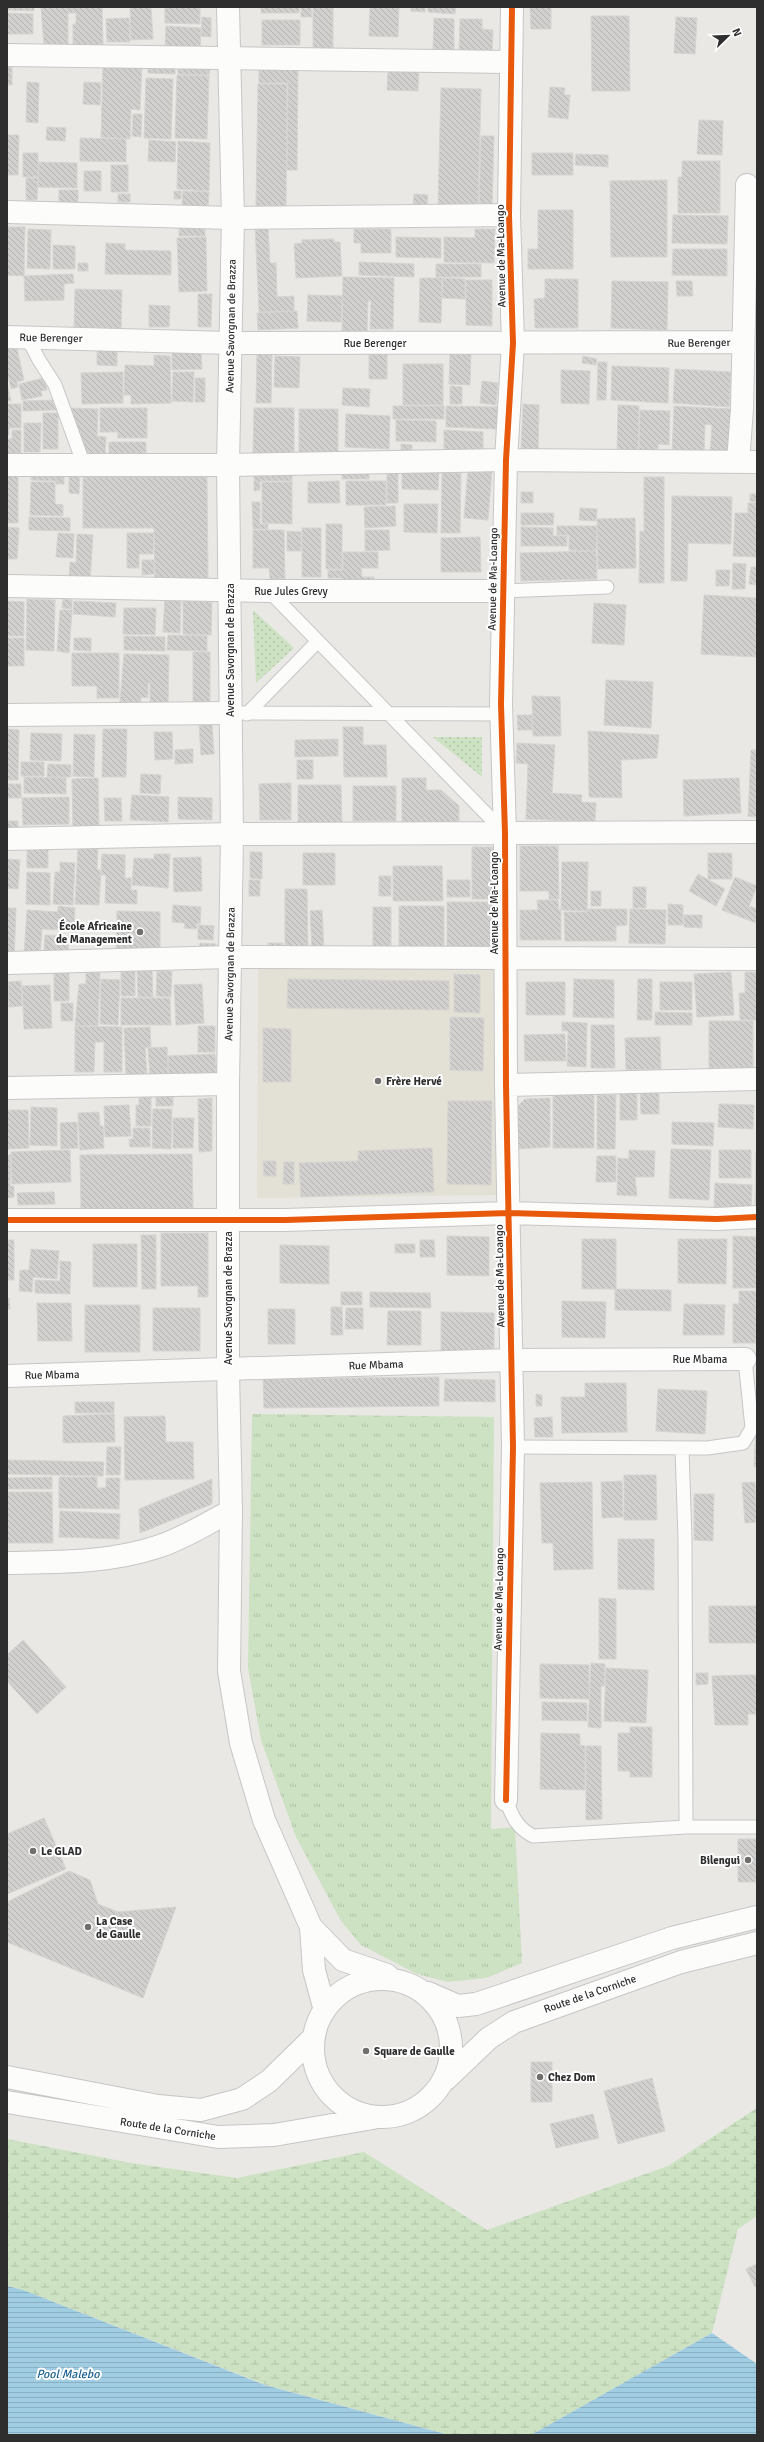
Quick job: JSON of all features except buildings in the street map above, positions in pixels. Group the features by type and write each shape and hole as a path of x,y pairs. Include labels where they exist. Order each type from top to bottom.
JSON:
{"street":[{"name":"Avenue Savorgnan de Brazza","path":"228,7 233,218 228,465 230,590 239,714 232,834 228,1084 228,1371 231,1511 229,1671 241,1743 264,1820 311,1927 314,1970 324,2007"},
{"name":"Avenue de Ma-Loango","path":"506,1800 513,1447 504,957 505,833 501,714 506,460 513,343 509,215 512,7"},
{"path":"7,55 229,60 373,59 511,62"},
{"path":"7,465 228,465 506,460 748,462 743,342 747,185"},
{"path":"7,212 233,218 509,215"},
{"name":"Rue Berenger","path":"17,337 230,343 743,342"},
{"name":"Rue Jules Grevy","path":"7,586 269,592 503,591"},
{"path":"7,715 239,714"},
{"path":"7,839 232,834 757,832"},
{"path":"7,963 230,957 757,959"},
{"path":"506,1085 757,1079"},
{"path":"7,1088 228,1084"},
{"path":"7,1220 228,1220 509,1212 716,1218 757,1217"},
{"name":"Rue Mbama","path":"7,1376 228,1371 512,1360 746,1359"},
{"path":"7,1563 89,1561 123,1555 158,1546 231,1511"},
{"name":"Route de la Corniche","path":"7,2077 158,2106 201,2110 242,2099 268,2080 311,2040 324,2007 345,1987 358,1982 372,1978 400,1980 458,2006 476,2004 672,1938 757,1917"},
{"name":"Avenue Savorgnan de Brazza","path":"311,1927 343,1960 400,1980"},
{"name":"Route de la Corniche","path":"7,2102 218,2137 274,2135 404,2115 426,2102 443,2083 489,2038 514,2022 681,1962 757,1943"},
{"name":"Route de la Corniche","path":"424,1992 441,2010 450,2034 451,2059 443,2083"},
{"name":"Route de la Corniche","path":"311,2040 319,2079 334,2099 354,2112 378,2118"}],"lane":[{"path":"17,337 38,360 55,385 84,465"},
{"path":"503,591 606,587"},
{"path":"269,592 505,833"},
{"path":"239,714 317,642"},
{"path":"239,714 501,714"},
{"path":"513,1447 682,1449 739,1445 749,1437 752,1428 746,1359"},
{"path":"682,1449 685,1540 686,1827"},
{"path":"506,1800 515,1822 524,1832 533,1836 686,1827 757,1827"}],"shaded area":[{"name":"Frère Hervé","path":"497,967 499,1195 257,1198 258,968"}],"green space":[{"path":"253,610 294,648 256,683"},
{"path":"433,737 482,737 482,777"},
{"path":"252,1414 494,1417 491,1829 515,1827 522,1963 486,1978 448,1982 417,1974 361,1945 341,1921 296,1837 261,1740 248,1668"},
{"path":"757,2108 757,2216 738,2229 712,2333 531,2435 449,2435 266,2385 23,2290 7,2286 7,2139 131,2163 237,2178 364,2152 487,2230 668,2166"}],"water":[{"name":"Pool Malebo","path":"7,2286 23,2290 265,2385 449,2435 7,2435"},
{"path":"712,2333 757,2364 757,2435 531,2435"}],"cycle path":[{"path":"506,1800 513,1447 506,1085 505,833 501,704 506,460 513,343 509,215 512,7"},
{"path":"7,1220 285,1220 509,1213 717,1219 757,1217"}],"place":[{"name":"École Africaine de Management","path":"140,932"},
{"name":"Frère Hervé","path":"378,1081"},
{"name":"Le GLAD","path":"33,1851"},
{"name":"Bilengui","path":"748,1860"},
{"name":"La Case de Gaulle","path":"88,1927"},
{"name":"Square de Gaulle","path":"366,2051"},
{"name":"Chez Dom","path":"540,2077"}]}
